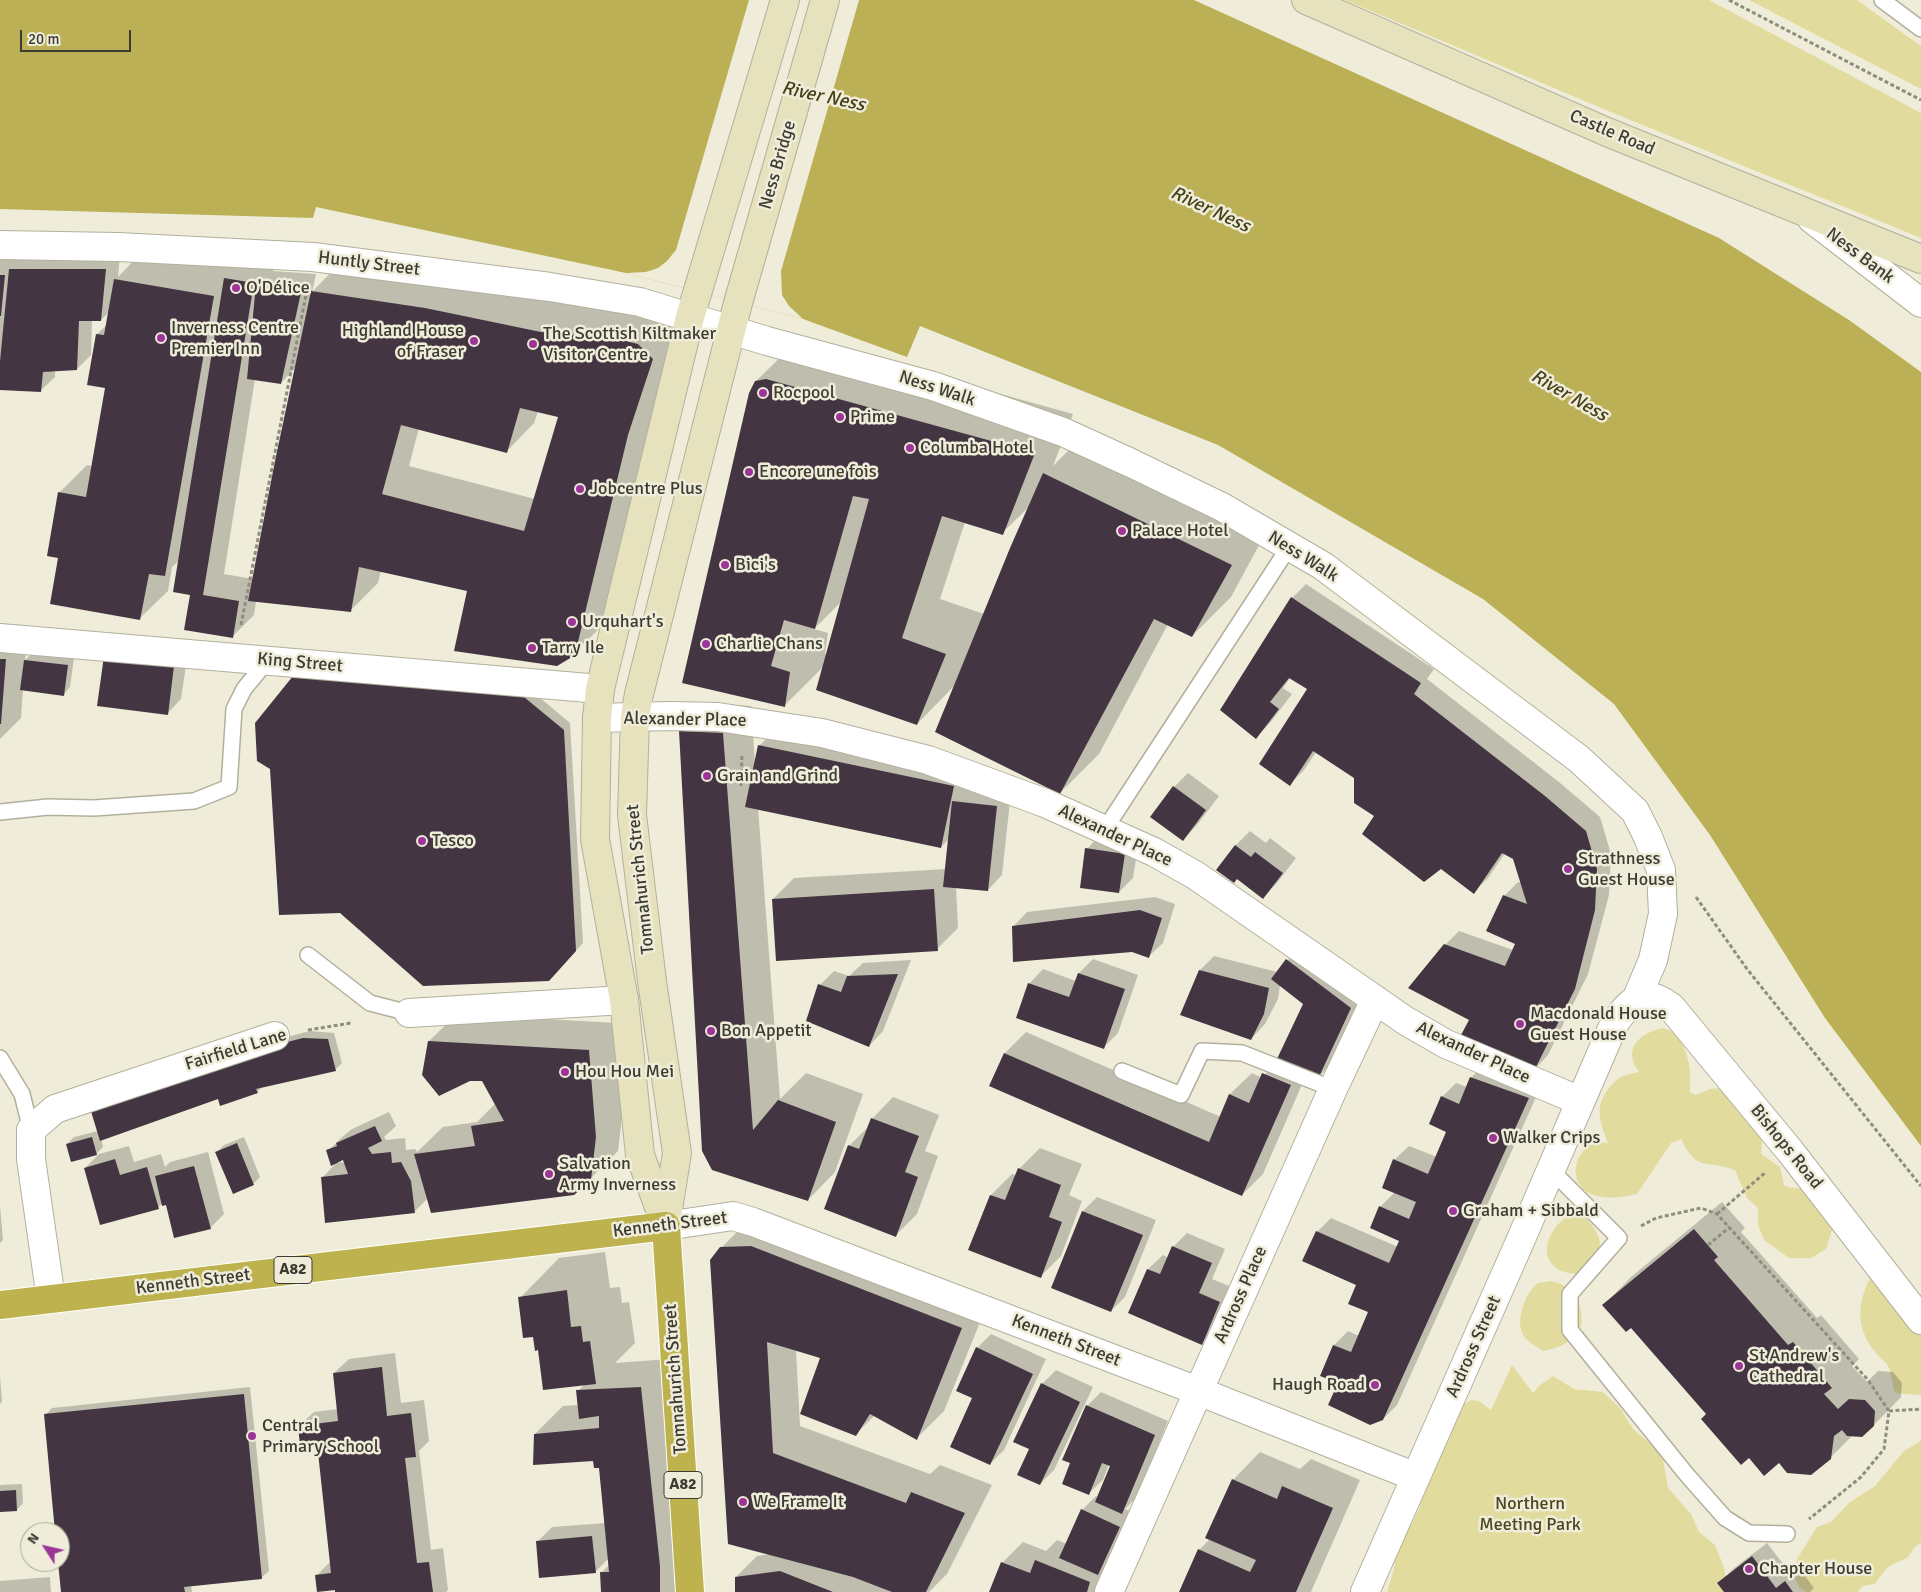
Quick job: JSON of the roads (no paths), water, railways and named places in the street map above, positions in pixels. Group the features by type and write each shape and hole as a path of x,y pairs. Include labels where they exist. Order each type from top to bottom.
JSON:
{"highway":[{"name":"Kenneth Street","path":"0,1305 666,1226"},
{"name":"Tomnahurich Street","path":"666,1226 690,1592"}],"main road":[{"path":"694,304 785,0"},
{"name":"Ness Bridge","path":"732,330 738,303 825,0"},
{"name":"Castle Road","path":"1306,0 1607,132 1921,259"},
{"name":"Tomnahurich Street","path":"666,1226 640,1155 624,1000 595,839 597,718 600,689 694,304"},
{"name":"Tomnahurich Street","path":"666,1226 677,1153 652,981 632,815 637,706 732,330"},
{"path":"600,689 637,706"}],"street":[{"name":"Ness Bank","path":"1798,209 1921,302"},
{"name":"Huntly Street","path":"0,245 118,247 313,257 550,287 640,302 694,304 732,330"},
{"name":"Ness Walk","path":"732,330 933,386 1063,432 1222,507 1322,566 1476,680 1579,759 1635,811 1661,870 1664,914 1653,960 1636,1000"},
{"name":"King Street","path":"0,638 600,689"},
{"name":"Alexander Place","path":"597,718 637,706 669,716 718,717 822,733 928,760 1045,803 1154,852 1195,875 1406,1021 1446,1044 1580,1101"},
{"name":"Bishops Road","path":"1636,1000 1647,996 1659,998 1671,1007 1790,1151 1921,1320"},
{"path":"409,1013 624,1000"},
{"name":"Ardross Place","path":"1109,1592 1333,1089 1375,1000"},
{"name":"Ardross Street","path":"1365,1592 1614,1024 1626,1005 1636,1000"},
{"name":"Fairfield Lane","path":"31,1130 54,1109 275,1036"},
{"path":"31,1130 31,1159 51,1298"},
{"name":"Kenneth Street","path":"666,1226 733,1216 746,1220 1198,1391 1416,1477"}],"lane":[{"path":"1882,0 1921,29"},
{"path":"1104,829 1289,547"},
{"path":"0,812 48,807 94,808 194,800 229,787 234,709 244,689 267,661"},
{"path":"308,955 370,1003 409,1013"},
{"path":"1122,1071 1181,1095 1202,1051 1242,1052 1333,1089"},
{"path":"0,1058 22,1094 31,1130"},
{"path":"1551,1170 1619,1238 1570,1294 1570,1330 1687,1475 1725,1518 1749,1533 1787,1534"}],"water":[{"name":"River Ness","path":"0,0 1194,0 1719,238 1849,320 1921,372 1921,1146 1825,1018 1710,835 1614,704 1483,599 1218,445 920,326 907,357 803,319 626,273 316,207 313,218 0,209"}],"place":[{"name":"O'Délice","path":"236,288"},
{"name":"Inverness Centre Premier Inn","path":"161,338"},
{"name":"Highland House of Fraser","path":"474,341"},
{"name":"The Scottish Kiltmaker Visitor Centre","path":"533,344"},
{"name":"Rocpool","path":"763,393"},
{"name":"Prime","path":"840,417"},
{"name":"Columba Hotel","path":"910,448"},
{"name":"Encore une fois","path":"749,472"},
{"name":"Jobcentre Plus","path":"580,489"},
{"name":"Palace Hotel","path":"1122,531"},
{"name":"Bici's","path":"725,565"},
{"name":"Urquhart's","path":"572,622"},
{"name":"Charlie Chans","path":"706,644"},
{"name":"Tarry Ile","path":"532,648"},
{"name":"Grain and Grind","path":"707,776"},
{"name":"Tesco","path":"422,841"},
{"name":"Strathness Guest House","path":"1568,869"},
{"name":"Macdonald House Guest House","path":"1520,1024"},
{"name":"Bon Appetit","path":"711,1031"},
{"name":"Hou Hou Mei","path":"565,1072"},
{"name":"Walker Crips","path":"1493,1138"},
{"name":"Salvation Army Inverness","path":"549,1174"},
{"name":"Graham + Sibbald","path":"1453,1211"},
{"name":"St Andrew's Cathedral","path":"1739,1366"},
{"name":"Haugh Road","path":"1375,1385"},
{"name":"Central Primary School","path":"252,1436"},
{"name":"We Frame It","path":"743,1502"},
{"name":"Chapter House","path":"1749,1569"}],"park label":[{"name":"Northern Meeting Park","path":"1530,1514"}]}
